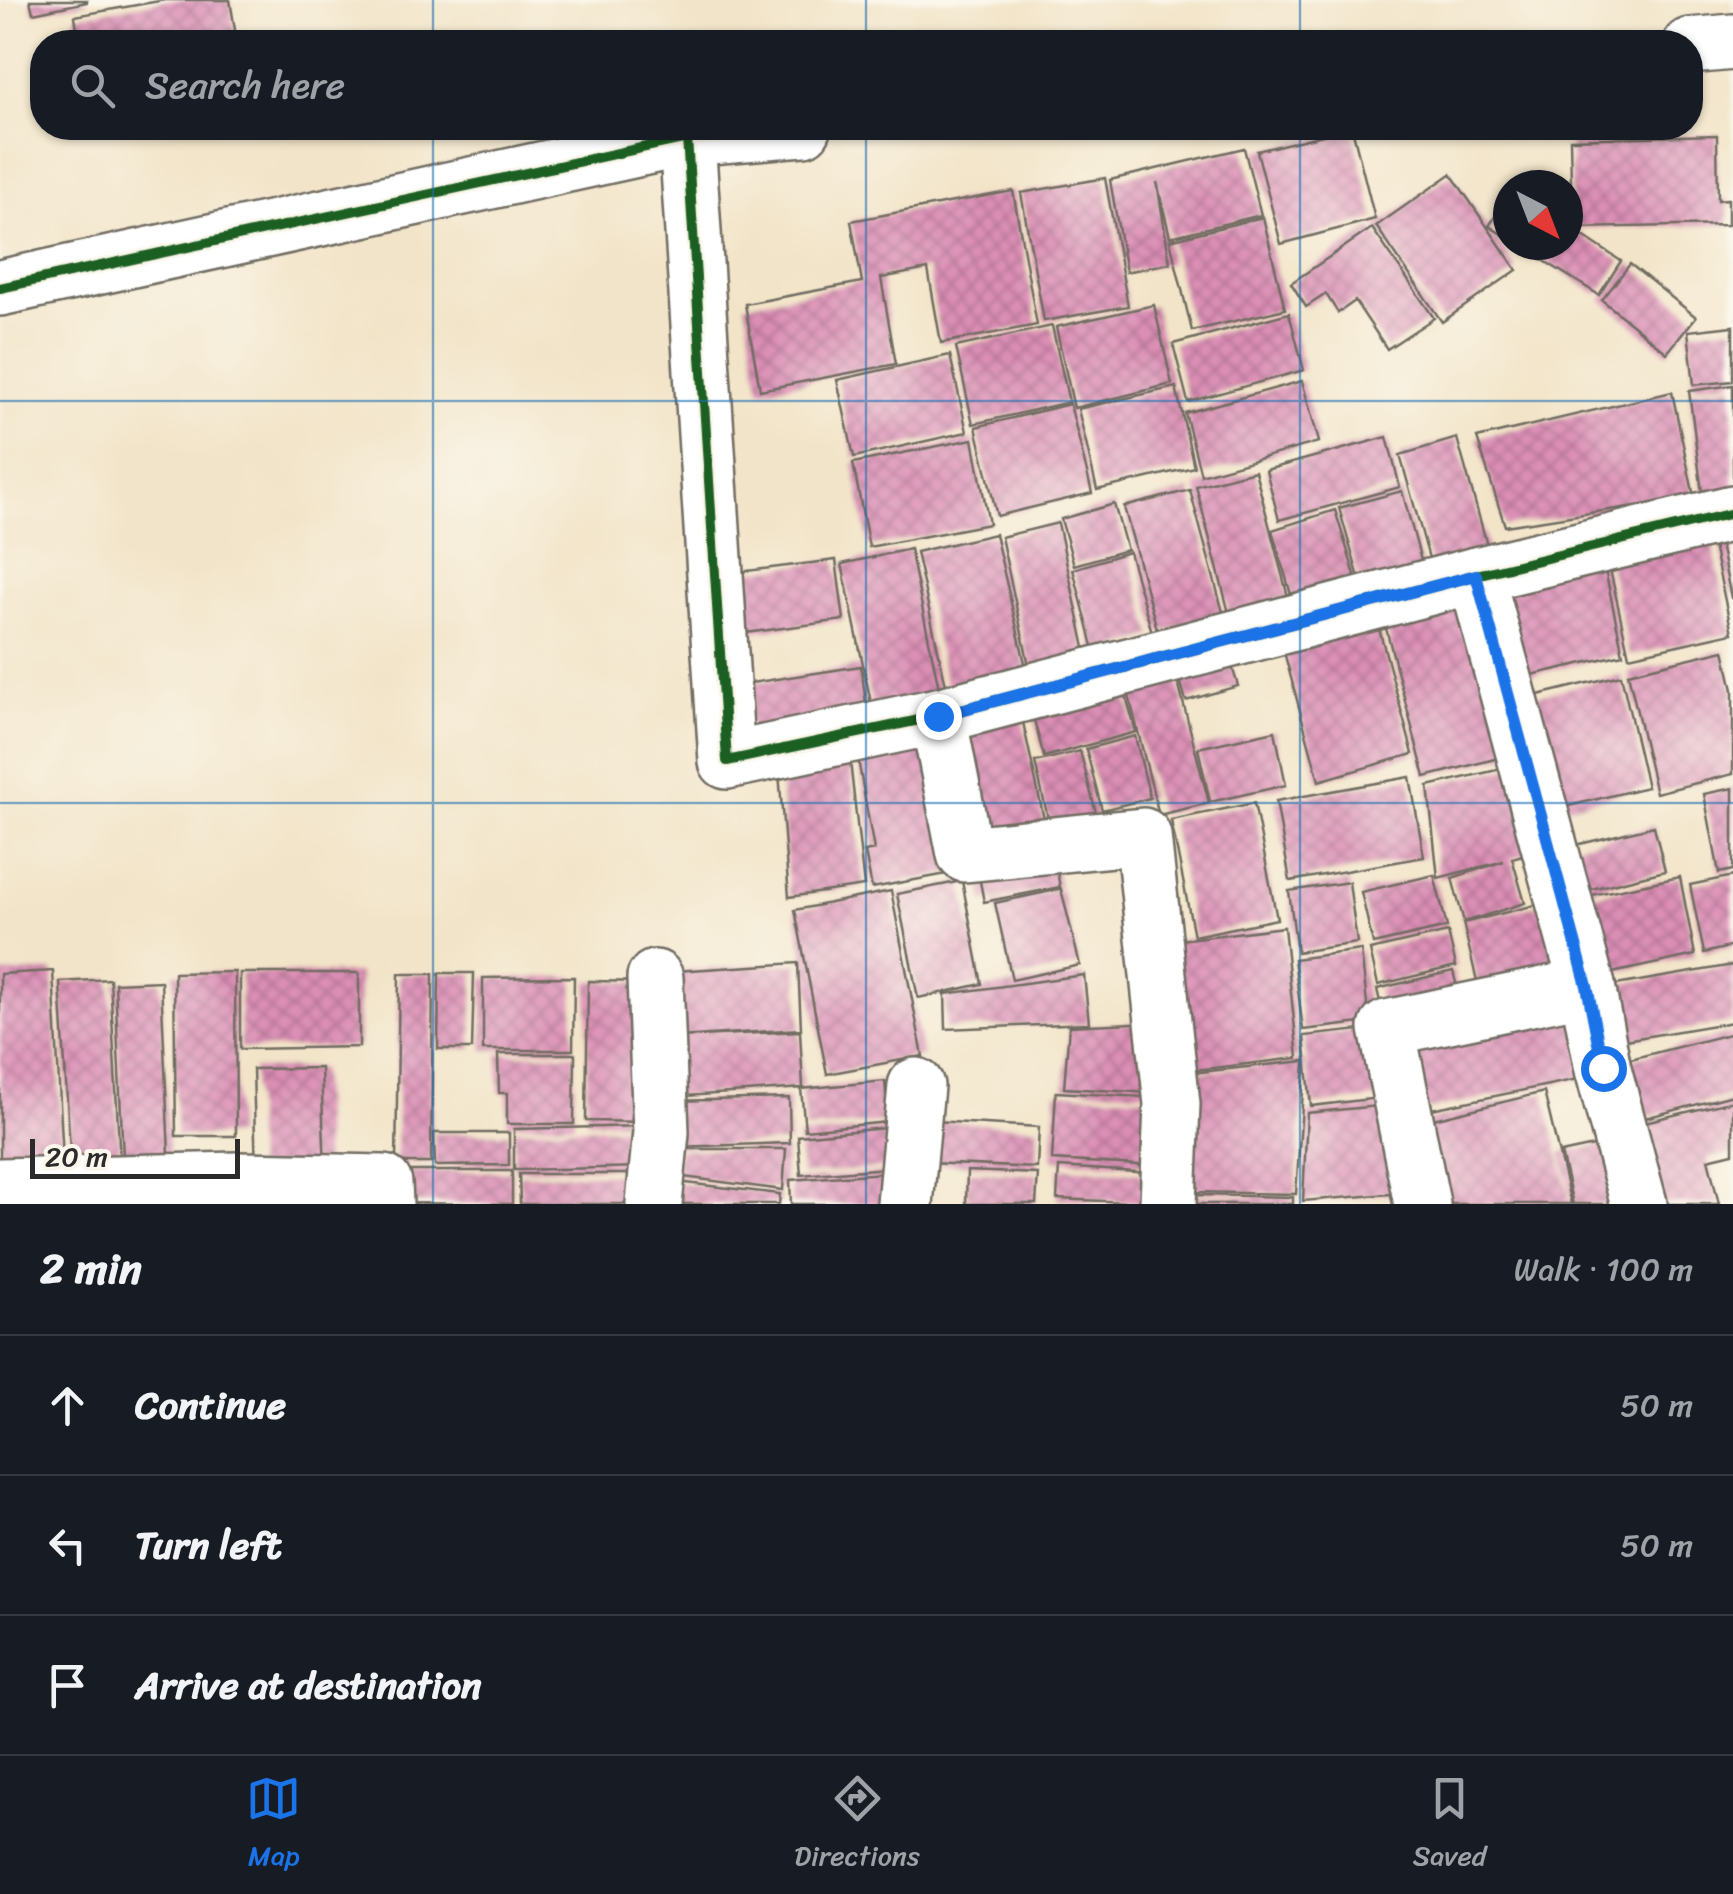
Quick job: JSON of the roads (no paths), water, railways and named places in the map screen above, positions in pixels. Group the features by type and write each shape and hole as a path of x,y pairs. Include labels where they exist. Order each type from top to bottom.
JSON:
{"street":[{"path":"1703,45 1733,42"},
{"path":"0,288 678,140"},
{"path":"687,140 728,761 938,716 1476,575 1733,514"},
{"path":"1476,575 1587,986 1603,1068 1639,1204"},
{"path":"938,716 964,854 1143,836 1172,1104 1168,1204"},
{"path":"654,1204 660,1132 655,978"},
{"path":"1422,1204 1387,1028 1587,986"},
{"path":"905,1204 916,1086"},
{"path":"0,1186 238,1180 384,1183 385,1204"}]}
